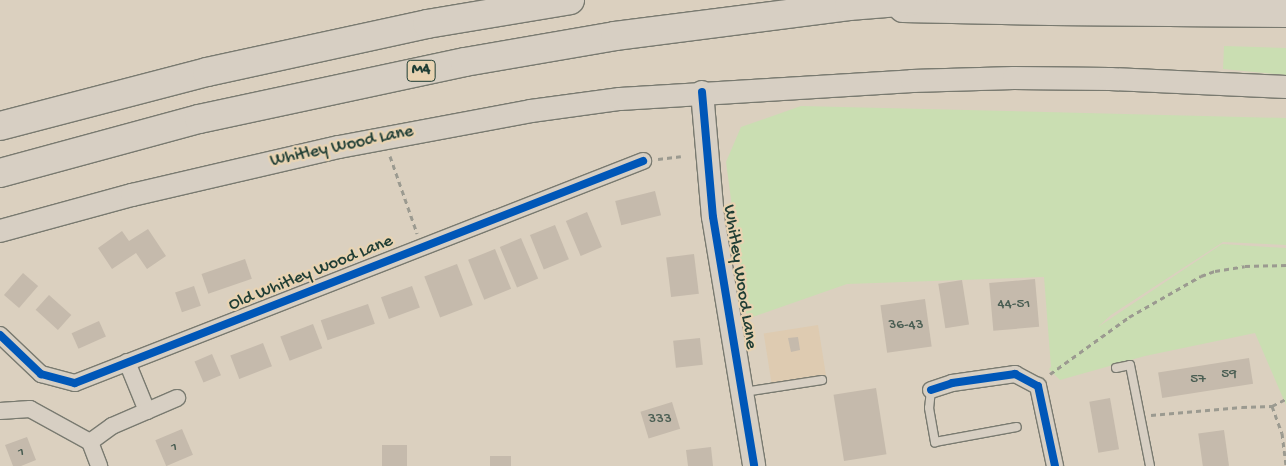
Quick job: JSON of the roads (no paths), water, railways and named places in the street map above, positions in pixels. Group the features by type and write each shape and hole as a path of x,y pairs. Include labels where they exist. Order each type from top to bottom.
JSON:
{"highway":[{"path":"0,126 207,72 427,24 570,0"},
{"name":"M4","path":"0,173 199,119 465,62 615,36 849,6 923,0"},
{"name":"M4","path":"849,6 1051,12 1286,13"}],"main road":[{"path":"702,92 912,81 1014,78 1110,79 1286,86"},
{"name":"Whitley Wood Lane","path":"0,231 240,168 438,127 620,99 702,92 714,217 754,466"}],"street":[{"name":"Old Whitley Wood Lane","path":"0,336 41,374 75,383 643,161"},
{"path":"128,362 147,410"},
{"path":"931,390 952,383 1015,374 1038,386 1055,466"},
{"path":"90,442 112,426 177,398"},
{"path":"0,411 30,409 90,442 99,466"}],"lane":[{"path":"1116,368 1130,365 1150,466"},
{"path":"742,393 822,380"},
{"path":"931,390 929,408 935,442 1017,427"}]}
